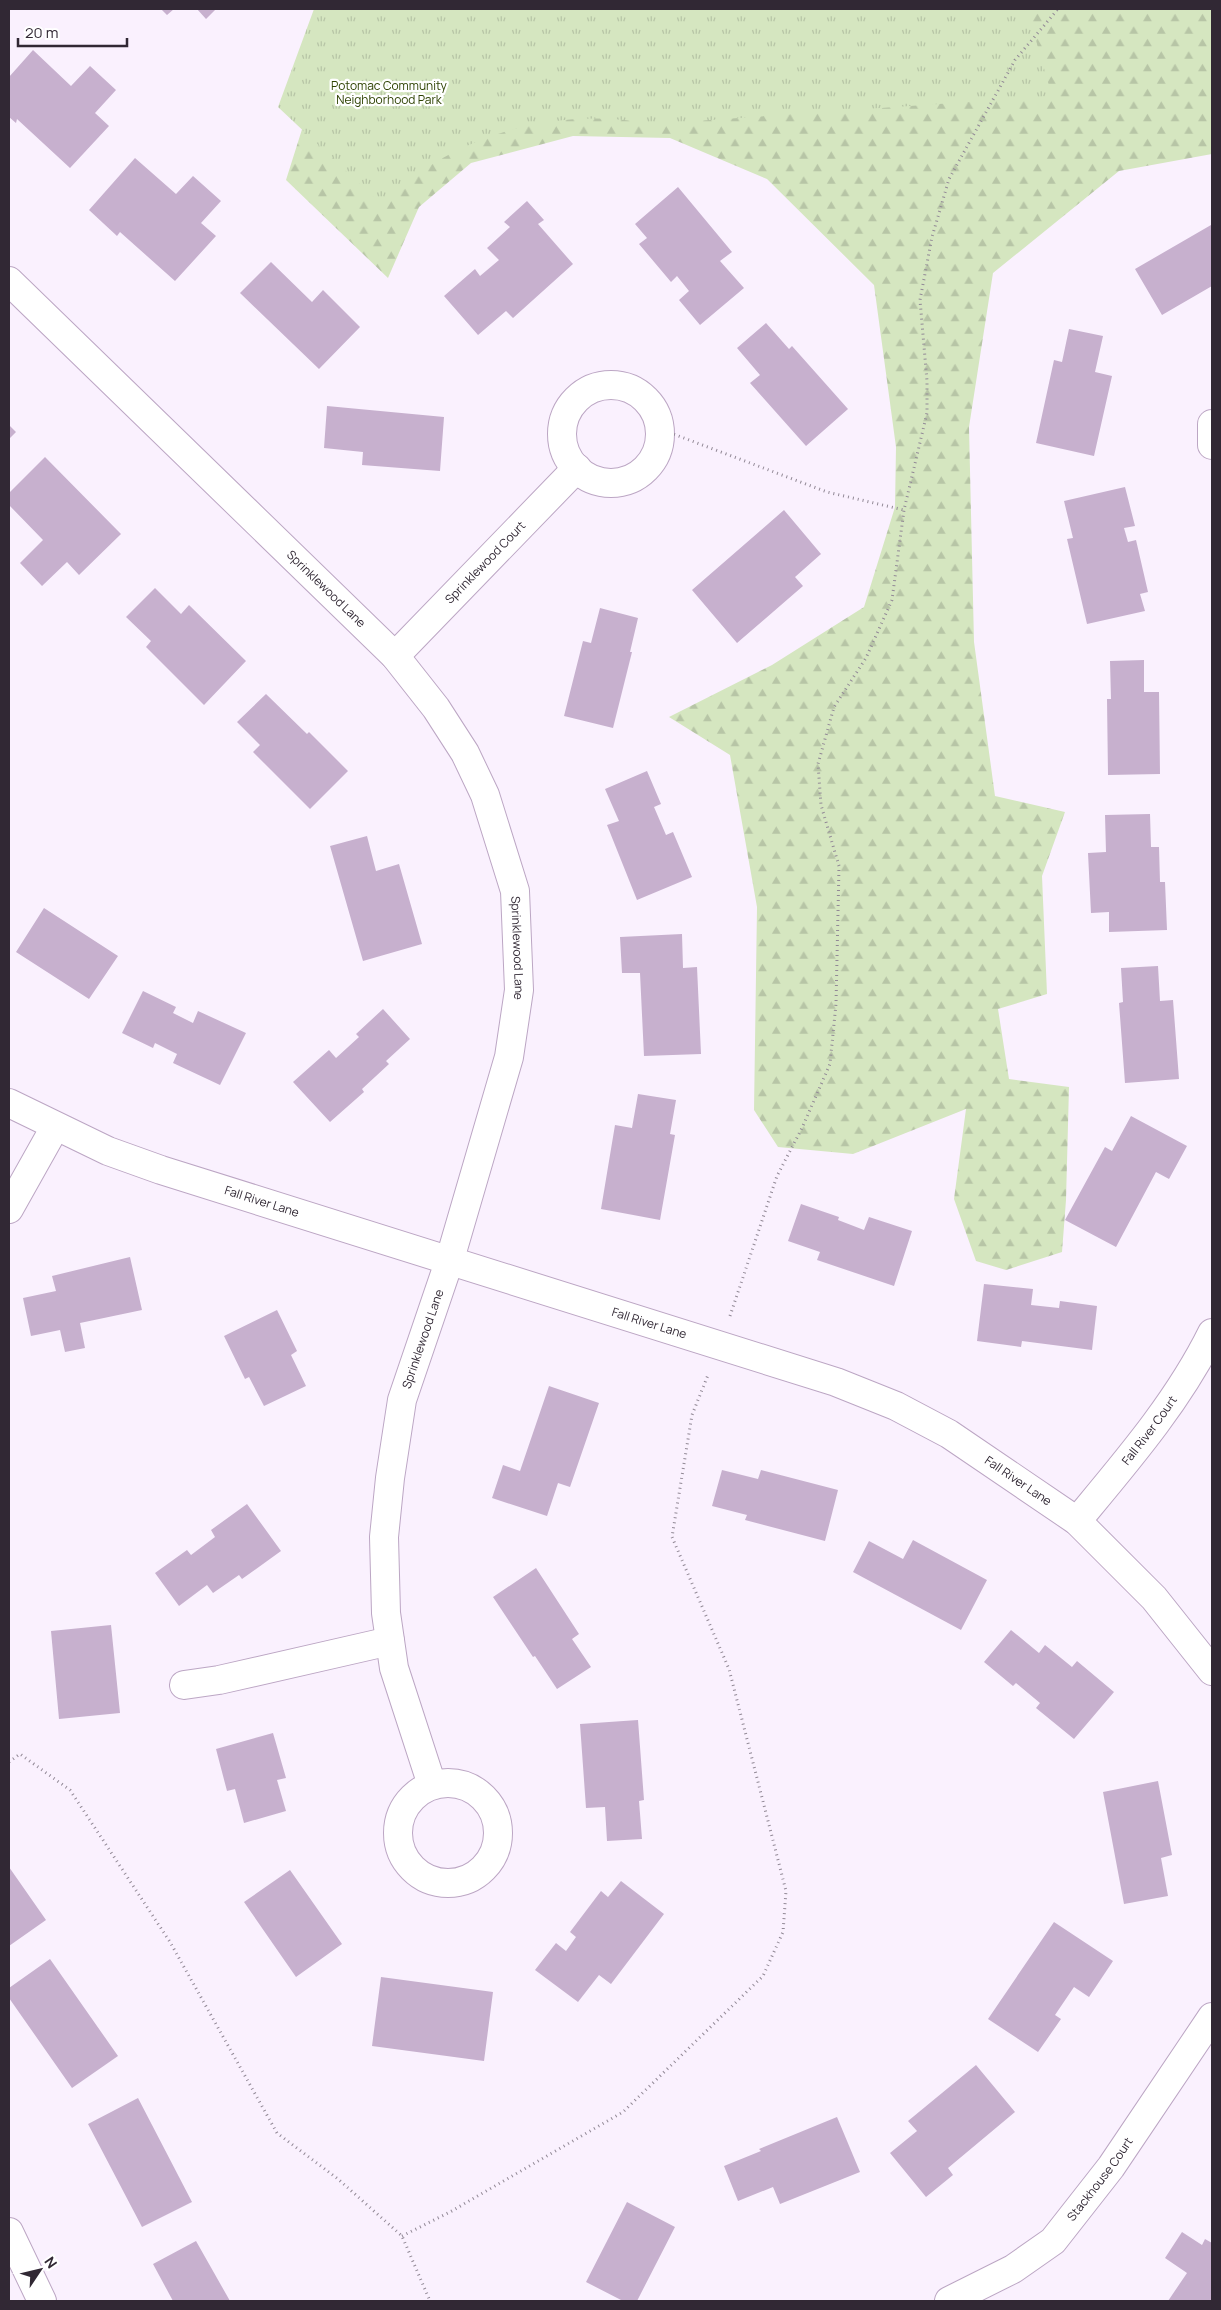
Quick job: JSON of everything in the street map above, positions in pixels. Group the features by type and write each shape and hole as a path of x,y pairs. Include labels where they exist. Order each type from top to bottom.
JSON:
{"street":[{"name":"Sprinklewood Lane","path":"9,281 395,656 436,708 465,753 485,795 515,891 519,990 509,1058 450,1259 402,1400 390,1478 384,1537 386,1613 394,1668 432,1785"},
{"path":"615,384 632,389 646,399 656,412 660,429 659,446 652,462 640,474 624,481 607,483 590,478 577,468 564,446 562,438 563,421 571,405 583,393 599,386 615,384"},
{"path":"1212,424 1212,445"},
{"name":"Sprinklewood Court","path":"395,656 577,468"},
{"name":"Fall River Lane","path":"9,1103 55,1127 108,1151 162,1170 450,1259 836,1382 896,1406 948,1434 1077,1521 1154,1598 1212,1672"},
{"path":"9,1209 55,1127"},
{"name":"Fall River Court","path":"1077,1521 1143,1441 1202,1353 1212,1333"},
{"path":"184,1686 219,1680 390,1641"},
{"name":"Stackhouse Court","path":"949,2301 1013,2269 1053,2241 1111,2167 1212,2018"},
{"path":"9,2232 42,2301"}],"path":[{"path":"402,2236 450,2212 623,2112 763,1976 784,1932 786,1890 729,1669 672,1537 692,1415 720,1346 777,1176 802,1128 830,1064 836,1004 839,866 821,805 818,764 834,707 866,658 892,600 904,510 926,413 928,381 920,300 932,237 947,187 1015,60 1058,9"},
{"path":"660,429 827,492 904,510"},
{"path":"9,1762 20,1754 70,1790 170,1942 277,2133 338,2179 402,2236 430,2301"}],"green space":[{"name":"Potomac Community Neighborhood Park","path":"314,9 1027,9 1052,96 653,124 616,119 580,119 543,123 507,131 473,143 440,160 409,180 381,204 278,107"},
{"path":"340,9 1212,9 1212,154 1119,171 993,273 969,427 974,642 995,796 1065,812 1042,876 1047,994 998,1009 1009,1079 1069,1087 1066,1200 1062,1252 1006,1270 976,1261 954,1199 966,1109 853,1154 778,1147 754,1110 757,907 730,755 669,717 772,665 864,607 895,507 896,447 874,285 767,179 670,138 573,136 471,163 419,207 388,278 286,180"}],"building":[{"path":"161,9 174,9 167,15"},
{"path":"197,9 216,9 206,19"},
{"path":"33,50 71,86 90,66 116,90 95,113 109,126 70,168 17,119 16,123 9,117 9,77"},
{"path":"135,158 176,194 193,176 221,201 201,223 216,236 175,281 120,232 117,236 89,210"},
{"path":"678,187 732,252 720,261 744,288 700,325 679,300 689,291 677,276 671,282 639,244 647,238 635,224"},
{"path":"527,201 544,220 538,224 573,264 513,318 506,311 478,335 444,296 475,269 480,276 499,260 487,248 510,227 504,222"},
{"path":"1211,225 1212,286 1162,315 1135,269"},
{"path":"271,262 312,302 323,290 360,327 319,369 240,293"},
{"path":"766,323 789,349 792,346 848,409 806,446 750,383 760,375 737,348"},
{"path":"1069,329 1103,336 1095,372 1112,376 1094,456 1036,443 1054,360 1062,362"},
{"path":"327,406 444,417 440,471 362,465 363,452 324,448"},
{"path":"9,425 16,432 9,439"},
{"path":"45,457 121,534 79,575 67,562 42,586 20,563 43,540 9,505 9,493"},
{"path":"1125,487 1135,526 1124,528 1128,542 1136,540 1148,592 1140,594 1145,611 1087,624 1067,539 1073,538 1064,501"},
{"path":"784,510 821,554 795,577 803,586 737,643 692,590"},
{"path":"155,588 181,614 189,605 246,661 204,705 146,647 151,641 126,617"},
{"path":"600,608 638,618 630,652 632,652 613,728 564,716 583,641 591,643"},
{"path":"1144,660 1144,692 1159,692 1160,774 1108,775 1107,699 1111,699 1110,661"},
{"path":"266,694 307,734 309,732 348,771 310,809 253,752 260,745 237,722"},
{"path":"647,771 661,804 654,807 666,835 673,832 692,877 637,900 607,825 619,821 605,789"},
{"path":"1150,814 1151,847 1159,847 1160,882 1165,882 1167,930 1109,932 1109,912 1091,913 1088,853 1106,852 1105,815"},
{"path":"367,836 376,871 399,864 422,944 363,961 330,846"},
{"path":"44,908 118,956 89,999 16,952"},
{"path":"682,934 683,968 697,967 701,1054 644,1056 640,973 622,973 620,937"},
{"path":"1158,966 1160,1001 1173,1000 1179,1079 1125,1083 1119,1003 1123,1002 1121,968"},
{"path":"143,991 176,1007 173,1013 193,1023 198,1011 246,1033 220,1085 173,1063 177,1054 155,1043 153,1048 122,1033"},
{"path":"383,1009 410,1039 386,1061 389,1064 362,1089 364,1092 330,1122 293,1082 329,1050 336,1058 359,1037 356,1034"},
{"path":"638,1094 676,1100 670,1134 675,1135 660,1220 601,1209 615,1125 632,1128"},
{"path":"1131,1116 1187,1146 1169,1179 1156,1172 1116,1247 1065,1220 1105,1147 1112,1151"},
{"path":"801,1204 839,1217 838,1220 864,1230 869,1217 912,1231 894,1286 817,1260 820,1252 788,1241"},
{"path":"130,1257 142,1310 80,1323 85,1348 65,1352 60,1330 31,1336 23,1298 56,1291 52,1276"},
{"path":"984,1284 1033,1289 1031,1305 1059,1308 1060,1301 1097,1306 1092,1350 1022,1341 1021,1347 977,1341"},
{"path":"277,1310 297,1351 291,1355 306,1386 264,1406 249,1377 245,1379 224,1336"},
{"path":"549,1386 599,1403 570,1487 558,1483 547,1516 492,1498 503,1465 520,1471"},
{"path":"722,1470 758,1479 761,1470 838,1490 825,1541 745,1520 747,1515 712,1506"},
{"path":"247,1504 281,1551 242,1579 239,1575 213,1593 207,1585 179,1606 155,1573 187,1550 191,1555 215,1537 211,1530"},
{"path":"913,1540 987,1580 961,1630 853,1572 869,1541 903,1559"},
{"path":"536,1568 579,1634 572,1639 591,1667 557,1689 493,1597"},
{"path":"111,1625 120,1713 59,1719 51,1631"},
{"path":"1011,1630 1039,1653 1045,1645 1072,1667 1077,1661 1114,1692 1074,1739 1036,1708 1040,1703 1016,1683 1013,1686 984,1662"},
{"path":"638,1720 644,1800 639,1801 642,1839 607,1841 605,1807 586,1808 580,1724"},
{"path":"273,1733 286,1778 277,1780 286,1811 244,1823 235,1789 227,1791 216,1749"},
{"path":"1158,1781 1172,1855 1161,1858 1168,1896 1124,1904 1103,1792"},
{"path":"9,1867 46,1920 9,1946"},
{"path":"290,1870 342,1944 296,1977 244,1902"},
{"path":"621,1881 664,1914 611,1984 599,1975 578,2002 535,1970 556,1943 566,1951 576,1937 570,1932 601,1891 608,1897"},
{"path":"1054,1922 1113,1961 1089,1997 1074,1987 1055,2015 1061,2019 1038,2052 988,2019"},
{"path":"50,1959 118,2056 72,2088 9,1998 9,1988"},
{"path":"381,1977 493,1992 484,2061 372,2046"},
{"path":"976,2065 1015,2112 948,2168 953,2175 926,2197 890,2153 917,2131 908,2121"},
{"path":"138,2098 192,2202 142,2227 88,2124"},
{"path":"837,2117 860,2172 780,2204 773,2187 738,2201 724,2166 761,2151 759,2149"},
{"path":"627,2202 675,2227 637,2301 623,2301 586,2282"},
{"path":"1182,2232 1202,2245 1205,2239 1212,2243 1212,2301 1168,2301 1187,2273 1165,2258"},
{"path":"196,2241 230,2301 173,2301 153,2264"}]}
